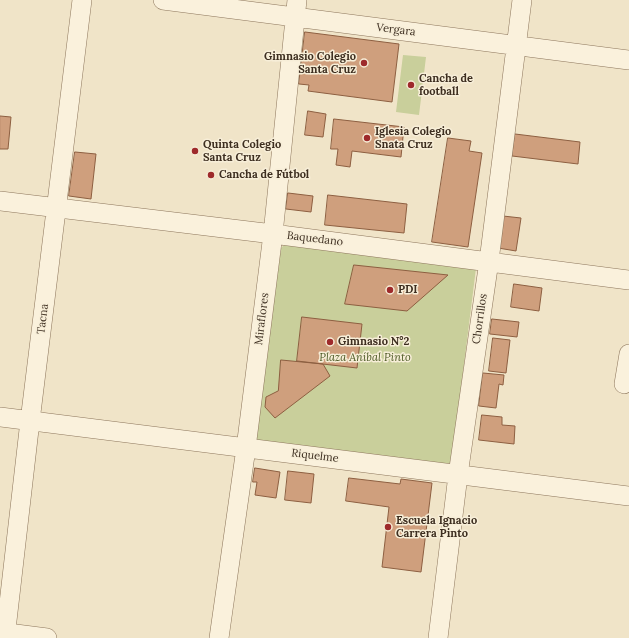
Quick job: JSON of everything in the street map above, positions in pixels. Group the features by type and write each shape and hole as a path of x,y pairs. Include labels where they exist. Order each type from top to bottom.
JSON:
{"street":[{"name":"Tacna","path":"4,634 82,0"},
{"name":"Vergara","path":"163,0 296,9 516,46 629,60"},
{"name":"Chorrillos","path":"438,638 458,475 489,261 522,0"},
{"name":"Miraflores","path":"219,638 246,448 273,234 296,9"},
{"name":"Baquedano","path":"0,201 489,261 629,280"},
{"path":"624,384 629,354"},
{"name":"Riquelme","path":"0,417 629,496"},
{"path":"4,634 47,638"}],"green space":[{"name":"Cancha de football","path":"403,55 426,57 419,115 396,112"},
{"name":"Plaza Aníbal Pinto","path":"284,245 476,268 452,461 446,466 257,441 254,434 281,248"}],"building":[{"path":"305,32 399,44 392,102 308,91 309,85 299,84"},
{"path":"308,111 326,114 323,137 305,135"},
{"path":"0,116 11,117 8,149 0,149"},
{"name":"Iglesia Colegio Snata Cruz","path":"334,119 404,127 401,157 352,151 350,167 336,165 338,149 331,149"},
{"path":"515,134 580,142 578,164 512,156"},
{"path":"448,138 471,141 469,151 482,153 468,247 432,242"},
{"path":"75,152 96,154 91,199 69,196"},
{"path":"288,193 313,196 311,212 286,209"},
{"path":"328,195 407,204 404,233 325,225"},
{"path":"503,216 521,218 516,251 498,248"},
{"name":"PDI","path":"354,265 448,275 407,311 345,304"},
{"path":"514,284 542,288 539,311 511,307"},
{"name":"Gimnasio N°2","path":"302,317 362,324 357,368 297,361"},
{"path":"492,319 519,322 517,337 490,334"},
{"path":"493,338 510,340 506,373 489,371"},
{"path":"281,360 323,364 330,376 275,418 265,407 266,397 278,391"},
{"path":"483,373 504,375 503,385 499,384 496,408 479,406"},
{"path":"482,415 502,417 502,425 515,426 514,444 479,440"},
{"path":"255,468 280,472 276,498 255,495 257,482 253,482"},
{"path":"288,471 314,474 311,503 285,500"},
{"path":"349,478 400,484 401,479 432,483 421,572 382,567 389,507 346,501"}],"place":[{"name":"Gimnasio Colegio Santa Cruz","path":"364,63"},
{"name":"Cancha de football","path":"411,85"},
{"name":"Iglesia Colegio Snata Cruz","path":"367,138"},
{"name":"Quinta Colegio Santa Cruz","path":"195,151"},
{"name":"Cancha de Fútbol","path":"211,175"},
{"name":"PDI","path":"390,290"},
{"name":"Gimnasio N°2","path":"330,342"},
{"name":"Escuela Ignacio Carrera Pinto","path":"388,527"}]}
